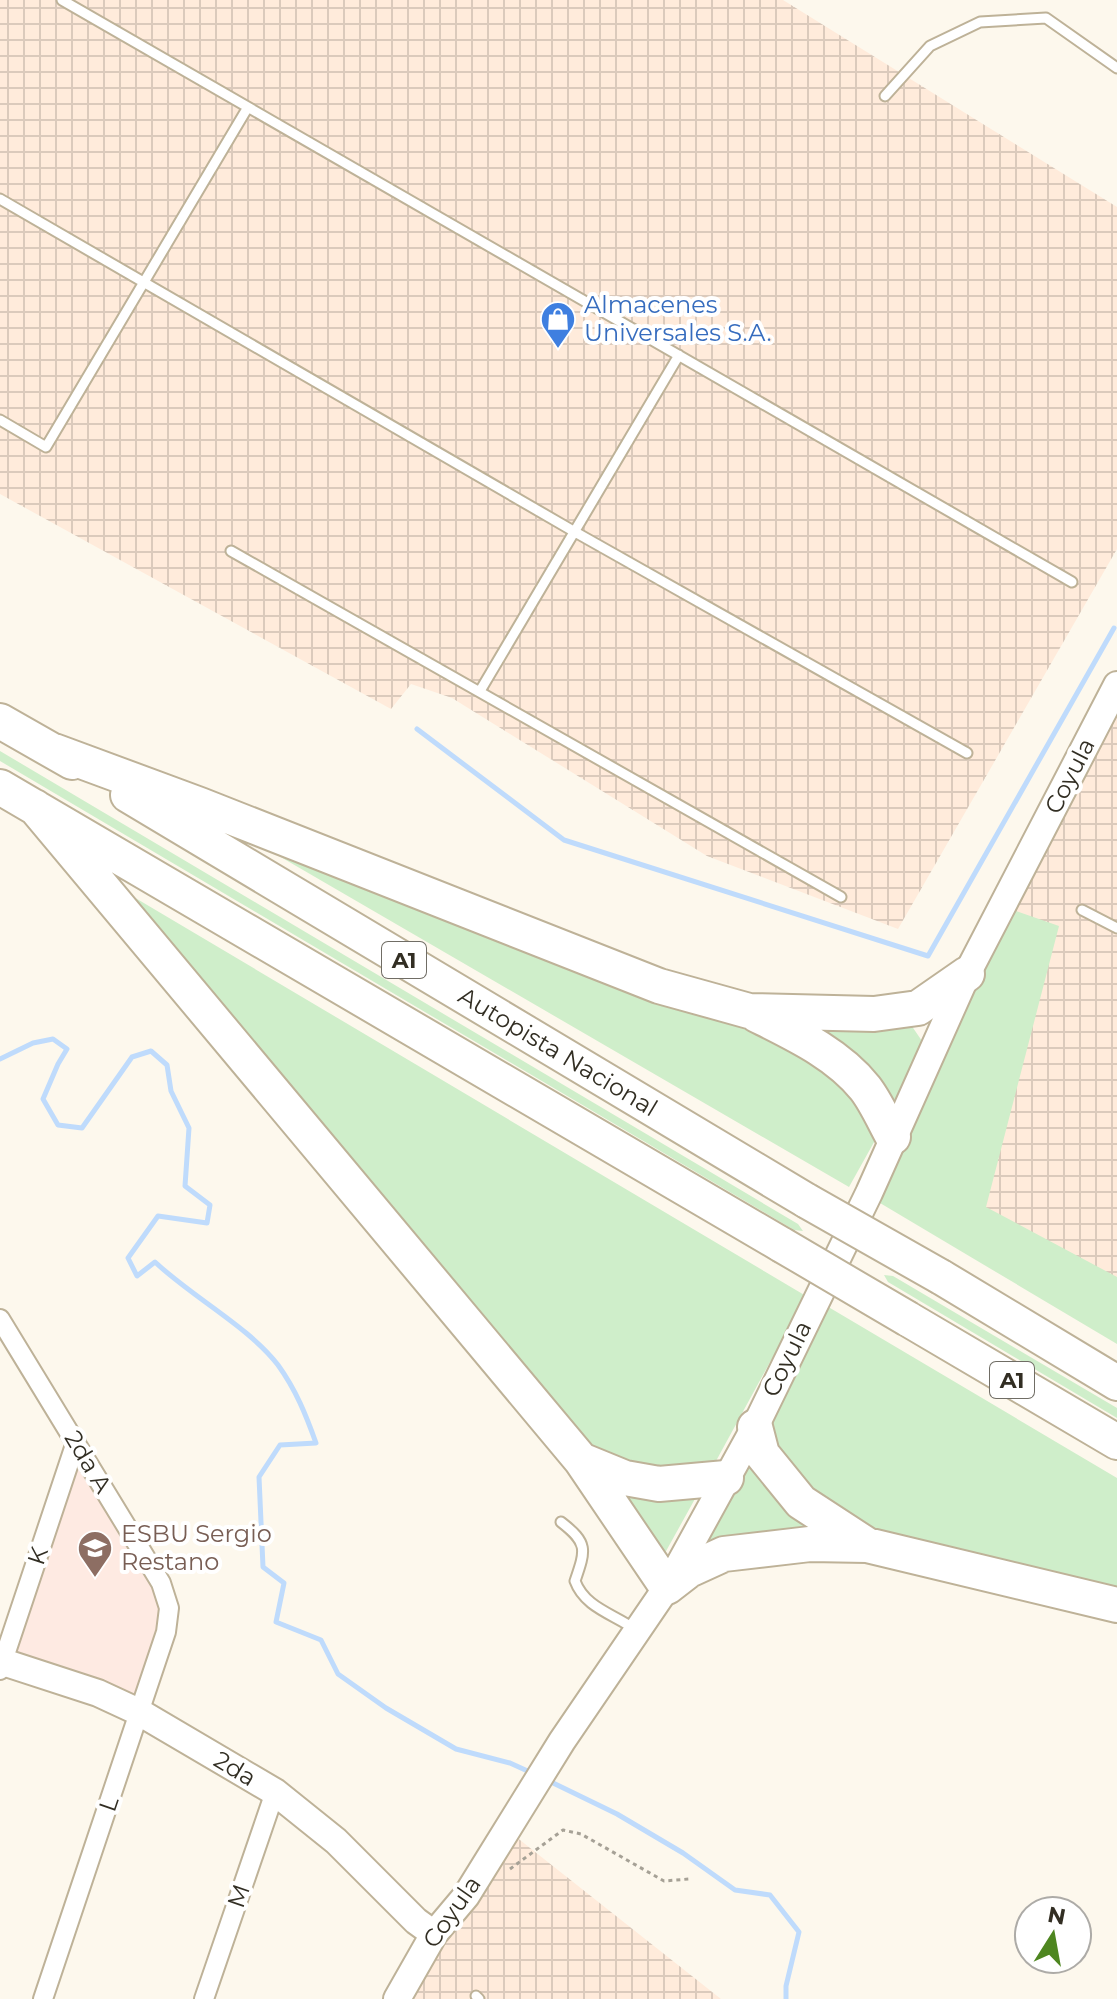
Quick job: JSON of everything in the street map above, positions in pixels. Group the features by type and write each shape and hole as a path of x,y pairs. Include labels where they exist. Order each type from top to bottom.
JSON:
{"highway":[{"name":"Autopista Nacional","path":"0,721 1117,1383"},
{"path":"54,751 200,805 659,986 749,1011 805,1039 833,1059 865,1088 893,1137"},
{"name":"A1","path":"0,787 1117,1442"},
{"path":"35,807 581,1460 667,1587 689,1570 724,1554 810,1544 867,1545 1117,1605"},
{"path":"749,1011 874,1014 918,1008 967,974"},
{"path":"755,1427 762,1454 801,1502 867,1545"},
{"path":"581,1460 625,1478 659,1484 726,1478"}],"street":[{"name":"Coyula","path":"397,1999 434,1934 466,1896 562,1741 667,1587 755,1427 967,974 1117,685"},
{"name":"2da A","path":"0,1319 161,1583 169,1608"},
{"name":"K","path":"1,1665 76,1442"},
{"name":"L","path":"43,1999 166,1632 169,1608"},
{"name":"2da","path":"1,1665 98,1693 139,1712 275,1792 336,1841 416,1921 434,1934"},
{"name":"M","path":"204,1999 275,1792"}],"lane":[{"path":"62,0 1072,582"},
{"path":"885,96 930,46 980,22 1046,18 1117,68"},
{"path":"0,420 46,447 248,107"},
{"path":"0,199 575,532 967,753"},
{"path":"480,691 679,355"},
{"path":"231,551 841,897"},
{"path":"1082,910 1117,928"},
{"path":"561,1522 579,1536 583,1545 582,1561 575,1581 579,1594 587,1602 636,1630"}],"path":[{"path":"504,1873 563,1830 581,1834 664,1881 689,1879"}],"shaded area":[{"name":"Almacenes Universales S.A.","path":"0,0 783,0 1117,207 1117,549 898,929 707,856 452,698 411,684 391,709 0,494"},
{"path":"1117,685 1117,1278 920,1173 967,974"},
{"name":"ESBU Sergio Restano","path":"80,1460 151,1582 159,1604 159,1623 135,1697 16,1653"},
{"path":"506,1829 721,1999 397,1999"}],"green space":[{"path":"0,751 798,1224 803,1231 794,1230 0,761"},
{"path":"234,830 746,1021 839,1079 878,1135 849,1187"},
{"path":"132,896 806,1296 716,1461 692,1473 676,1476 585,1449"},
{"path":"1010,909 1059,926 986,1207 1117,1277 1117,1344 880,1203"},
{"path":"791,1019 907,1019 922,1041 894,1114"},
{"path":"884,1275 893,1276 1117,1408 1117,1418 888,1282"},
{"path":"825,1305 1117,1478 1117,1599 861,1531 804,1491 763,1421"},
{"path":"752,1446 835,1537 688,1562"},
{"path":"611,1481 701,1488 660,1562"}],"waterway":[{"path":"417,729 564,840 928,956 1114,628"},
{"path":"0,1059 33,1043 53,1039 67,1049 43,1099 58,1125 82,1128 132,1057 151,1051 167,1065 171,1091 189,1128 185,1186 210,1205 207,1223 158,1216 128,1258 137,1276 155,1262 252,1338 284,1374 308,1423 316,1443 280,1445 259,1477 263,1567 284,1583 276,1622 321,1640 338,1674 386,1708 456,1749 510,1763 532,1773"},
{"path":"549,1781 617,1814 683,1853 735,1890 770,1895 799,1932 786,1986 786,1999"}],"place":[{"name":"Almacenes Universales S.A.","path":"558,350"},
{"name":"ESBU Sergio Restano","path":"95,1579"}]}
